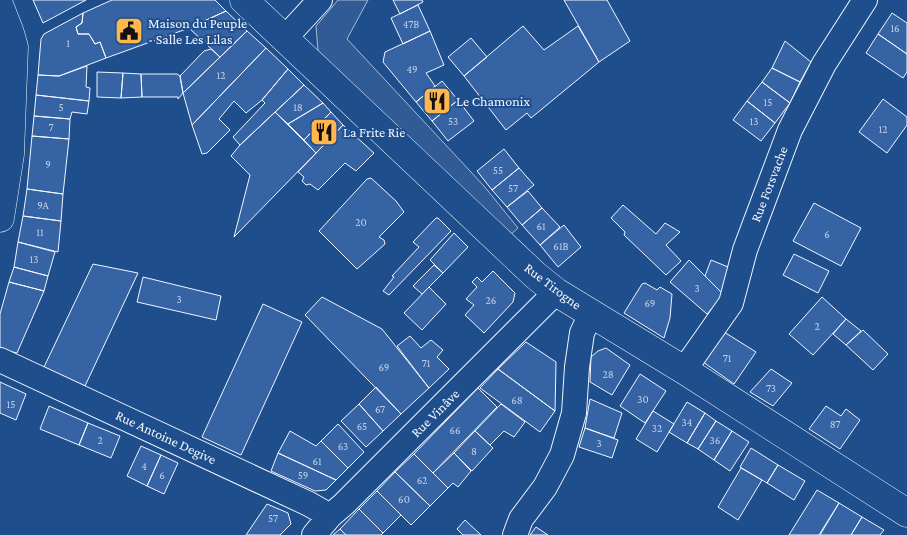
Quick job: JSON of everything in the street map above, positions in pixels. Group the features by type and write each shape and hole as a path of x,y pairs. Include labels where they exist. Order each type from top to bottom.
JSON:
{"street":[{"name":"Rue Tirogne","path":"244,0 528,268 556,292 684,370 907,513"},
{"path":"285,38 320,0"},
{"name":"Rue Forsvache","path":"684,370 732,303 745,250 790,130 824,64 864,0"},
{"path":"0,8 14,47 10,154 0,218"},
{"name":"Rue Vinâve","path":"314,535 330,516 556,292"},
{"path":"515,535 521,519 545,487 562,455 574,412 577,367 582,333 591,314"},
{"name":"Rue Antoine Degive","path":"0,360 310,504 330,516"}],"shaded area":[{"path":"338,0 368,0 347,39 484,186 518,228 510,235 368,102 318,51 316,26"}],"building":[{"path":"33,0 86,0 43,23"},
{"name":"Maison du Peuple - Salle Les Lilas","path":"112,0 215,0 226,11 189,28 106,58 100,42 95,44 89,34 78,34 76,27 82,23 83,13"},
{"path":"393,0 422,0 423,2 400,14"},
{"path":"564,0 607,0 630,41 599,62"},
{"path":"418,5 430,31 403,44 391,18"},
{"path":"226,11 247,31 220,57 189,28"},
{"path":"83,13 82,23 76,27 78,34 89,34 95,44 100,42 106,58 59,76 38,75 41,39 44,34"},
{"path":"892,13 907,23 907,54 878,34"},
{"path":"523,26 544,50 578,26 599,62 531,118 527,113 506,130 464,76"},
{"path":"247,31 266,48 192,125 183,93"},
{"path":"430,31 444,65 426,73 435,86 416,102 383,62 385,52"},
{"path":"878,34 907,54 907,72 903,78 866,53"},
{"path":"471,38 487,57 464,76 448,57"},
{"path":"785,41 811,62 800,82 772,68"},
{"path":"266,48 288,69 262,100 246,113 234,101 219,119 230,130 207,153 202,154 192,125"},
{"path":"211,49 220,57 183,93 180,76 204,51"},
{"path":"87,66 86,87 90,88 89,101 36,95 38,75 59,76"},
{"path":"772,68 800,82 790,103 762,82"},
{"path":"288,69 304,85 240,145 233,137 265,103 262,100"},
{"path":"97,72 123,73 121,98 97,97"},
{"path":"123,73 141,74 142,97 121,98"},
{"path":"141,74 177,74 180,76 183,93 178,99 178,97 142,97"},
{"name":"Le Chamonix","path":"442,81 458,100 432,121 416,102"},
{"path":"762,82 790,103 775,123 747,101"},
{"path":"304,85 323,103 288,124 275,112"},
{"path":"36,95 89,101 87,114 72,112 70,119 34,116"},
{"path":"883,99 907,117 907,125 887,153 859,132"},
{"path":"458,100 474,121 448,141 432,121"},
{"path":"747,101 775,123 761,141 733,120"},
{"path":"323,103 331,112 304,140 288,124"},
{"path":"275,112 316,153 234,237 250,175 231,156"},
{"name":"La Frite Rie","path":"331,112 343,125 316,153 304,140"},
{"path":"34,116 70,119 69,139 32,136"},
{"path":"343,125 374,153 356,171 345,163 318,190 310,184 306,185 302,181 304,177 298,172"},
{"path":"32,136 69,139 63,194 27,189"},
{"path":"504,149 519,168 492,190 477,171"},
{"path":"519,168 534,185 507,207 492,190"},
{"path":"371,178 396,201 404,212 379,237 384,240 385,244 357,269 319,231 367,179"},
{"path":"27,189 63,194 61,221 23,216"},
{"path":"528,191 542,208 522,225 507,207"},
{"path":"814,203 861,228 841,266 793,241"},
{"path":"623,205 656,234 665,223 680,232 666,245 681,261 666,275 624,235 625,232 611,218"},
{"path":"542,208 560,227 540,245 522,225"},
{"path":"23,216 61,221 58,252 18,242"},
{"path":"436,218 451,231 389,295 383,291 394,277 392,276 419,247 413,242"},
{"path":"564,225 581,247 558,267 540,245"},
{"path":"454,233 468,247 443,273 430,260"},
{"path":"18,242 55,252 48,276 14,267"},
{"path":"794,254 829,271 818,293 783,275"},
{"path":"689,260 724,295 707,314 670,282"},
{"path":"711,260 733,269 724,295 705,276"},
{"path":"93,264 138,273 85,386 44,367"},
{"path":"434,265 443,273 422,294 413,286"},
{"path":"14,267 48,276 44,291 9,282"},
{"path":"493,271 515,293 513,302 484,333 465,315 474,305 466,299 477,287 472,282 477,277 482,282"},
{"path":"143,277 221,296 216,320 137,302"},
{"path":"9,282 44,291 17,353 0,349 0,314"},
{"path":"645,283 657,290 660,287 672,294 670,318 664,338 624,313 642,284"},
{"path":"429,287 446,304 422,330 404,313"},
{"path":"322,297 382,329 429,388 401,414 305,315"},
{"path":"822,297 846,319 813,355 789,334"},
{"path":"263,304 302,322 241,455 202,437"},
{"path":"846,319 861,331 846,345 833,334"},
{"path":"863,330 888,354 873,370 846,345"},
{"path":"724,332 756,352 734,384 703,362"},
{"path":"410,336 421,348 431,340 443,350 437,357 449,369 429,388 397,346"},
{"path":"526,342 556,362 555,411 498,369"},
{"path":"606,348 630,365 612,395 590,382 591,357 598,351"},
{"path":"498,369 555,411 540,432 480,388"},
{"path":"771,369 792,383 773,406 750,392"},
{"path":"640,374 666,391 645,423 620,406"},
{"path":"0,382 26,394 16,420 0,413"},
{"path":"376,387 401,414 383,431 359,404"},
{"path":"478,388 497,407 433,473 414,454"},
{"path":"590,399 622,413 614,438 585,428"},
{"path":"687,402 705,413 687,443 669,432"},
{"path":"359,404 383,431 366,447 341,421"},
{"path":"501,404 525,422 514,437 504,431 490,445 475,431"},
{"path":"49,406 88,423 79,445 40,429"},
{"path":"826,406 841,416 846,409 860,420 840,449 809,429"},
{"path":"653,411 674,424 657,452 636,439"},
{"path":"705,413 716,421 698,449 687,443"},
{"path":"716,421 732,431 714,460 698,449"},
{"path":"88,423 120,436 111,458 79,445"},
{"path":"338,424 364,452 348,468 321,441"},
{"path":"585,428 618,440 612,458 579,447"},
{"path":"290,431 316,446 321,441 348,468 336,480 278,453"},
{"path":"475,431 493,448 472,471 454,453"},
{"path":"732,431 749,442 730,471 714,460"},
{"path":"141,446 161,455 147,486 127,476"},
{"path":"751,448 778,465 767,483 740,467"},
{"path":"278,453 336,480 326,490 315,491 271,471"},
{"path":"454,453 471,471 458,487 453,483 448,488 433,473"},
{"path":"414,454 448,488 430,506 395,472"},
{"path":"161,455 178,463 164,494 147,486"},
{"path":"778,465 805,481 794,500 767,483"},
{"path":"741,468 762,480 738,520 718,507"},
{"path":"395,472 430,506 411,525 377,491"},
{"path":"817,490 839,503 819,535 789,535"},
{"path":"377,491 401,515 383,533 359,509"},
{"path":"839,503 862,517 851,535 820,535"},
{"path":"267,504 288,513 291,524 280,535 246,535"},
{"path":"359,509 383,533 381,535 346,535 340,529"},
{"path":"862,517 884,530 880,535 851,535"},
{"path":"465,520 481,535 463,535 457,529"},
{"path":"536,527 548,535 530,535"},
{"path":"340,529 346,535 333,535"}],"place":[{"name":"Maison du Peuple - Salle Les Lilas","path":"129,31"},
{"name":"Le Chamonix","path":"437,101"},
{"name":"La Frite Rie","path":"324,132"}]}
